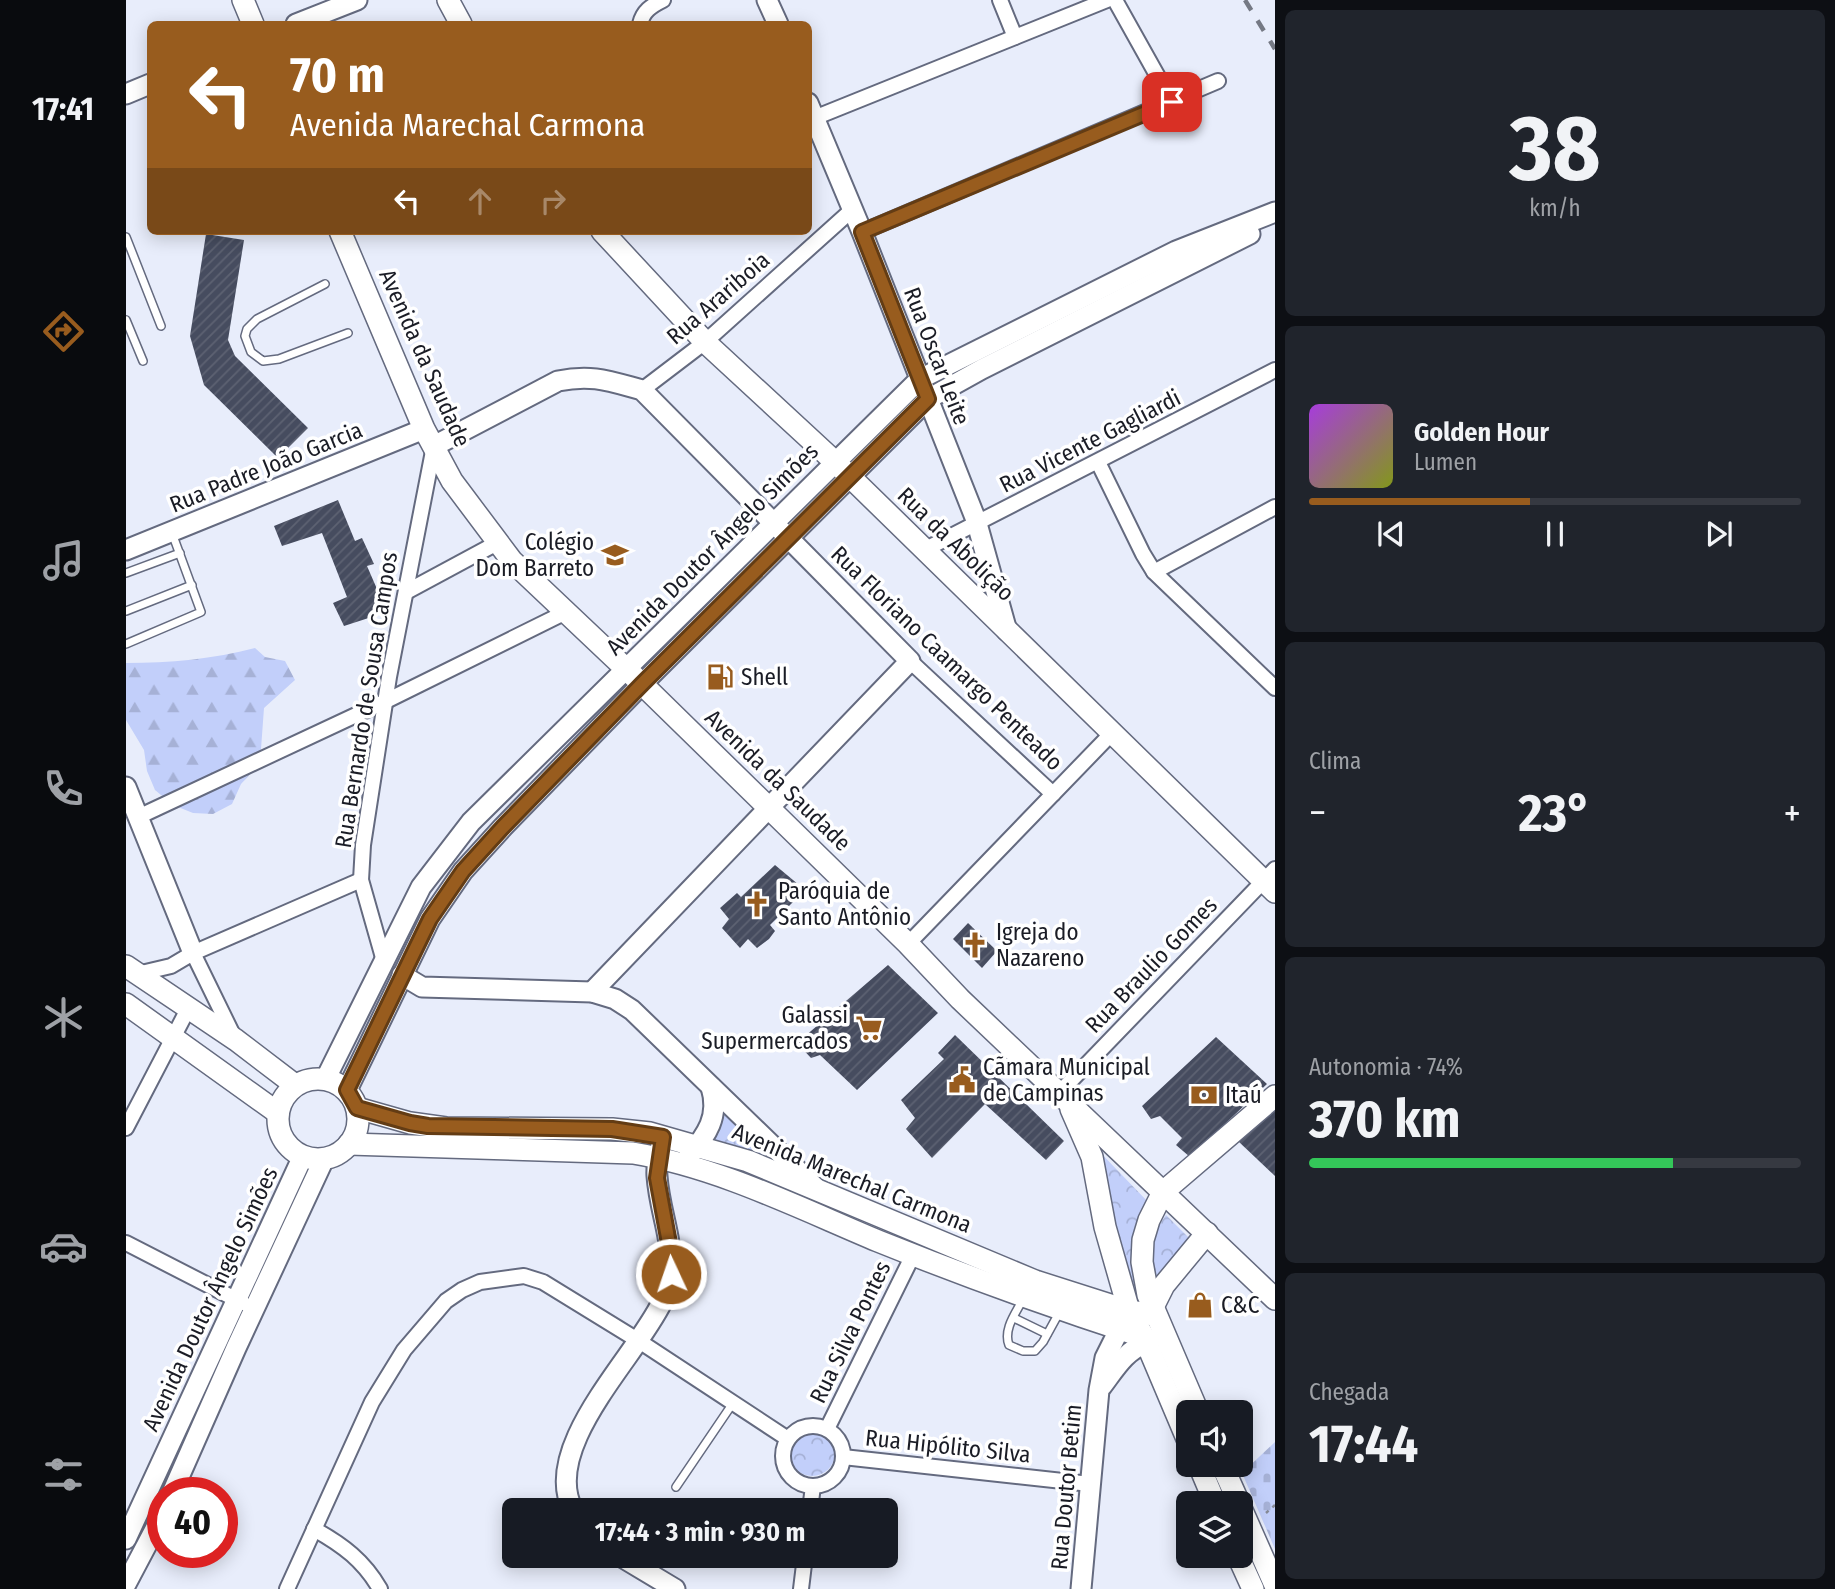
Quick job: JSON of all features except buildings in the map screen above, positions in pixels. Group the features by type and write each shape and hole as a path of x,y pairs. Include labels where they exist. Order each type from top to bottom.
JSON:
{"main road":[{"path":"243,0 252,21"},
{"path":"304,21 358,0"},
{"path":"448,0 459,21"},
{"path":"774,2 777,21"},
{"path":"126,94 147,85"},
{"name":"Rua Oscar Leite","path":"812,113 853,209 977,525 1007,631"},
{"name":"Avenida Doutor Ângelo Simões","path":"352,1099 402,975 430,919 463,871 642,684 788,540 842,470 920,379 1175,251 1275,212"},
{"name":"Avenida Doutor Ângelo Simões","path":"326,1078 421,887 471,822 773,525 928,399 1275,221"},
{"name":"Avenida da Saudade","path":"342,235 429,438 452,481 512,561 626,668 908,944 960,999 1275,1299"},
{"name":"Rua da Abolição","path":"605,235 705,342 842,470 1112,733 1271,881"},
{"path":"429,438 558,381 580,377 601,379 642,390"},
{"name":"Rua Floriano Caamargo Penteado","path":"642,390 910,661"},
{"name":"Rua Padre João Garcia","path":"126,550 429,438"},
{"path":"592,992 910,661"},
{"path":"126,787 192,953"},
{"path":"131,970 236,1040 295,1085"},
{"path":"402,975 422,987 592,992 615,999 632,1010 819,1191"},
{"path":"126,1004 278,1113"},
{"path":"326,1078 352,1099 358,1121 349,1144 340,1153 314,1158 292,1150 283,1141 278,1129 278,1113 286,1093 295,1085 307,1080 326,1078"},
{"path":"682,1165 713,1122 715,1100 711,1087"},
{"path":"1063,1095 1092,1157 1123,1320 1144,1340 1176,1413"},
{"path":"1193,1400 1145,1287 1143,1240 1149,1220 1163,1192 1275,1097"},
{"name":"Avenida Marechal Carmona","path":"352,1099 410,1123 437,1127 612,1129 661,1147 682,1165 737,1183 913,1255 1062,1308 1123,1320 1154,1312"},
{"name":"Avenida Marechal Carmona","path":"349,1144 633,1153 661,1147 697,1146 748,1161 1123,1320"},
{"path":"570,1498 566,1486 567,1465 574,1444 599,1399 662,1302 671,1274 671,1254 657,1178 661,1147"},
{"name":"Avenida Doutor Ângelo Simões","path":"126,1539 237,1300 314,1158"},
{"name":"Avenida Doutor Ângelo Simões","path":"179,1477 255,1310 314,1158"},
{"path":"1154,1312 1164,1285 1207,1233"},
{"name":"Rua Doutor Betim","path":"1082,1589 1099,1390 1105,1358 1123,1320"},
{"name":"Rua Doutor Betim","path":"1099,1390 1126,1354 1144,1340"},
{"path":"1253,1535 1275,1585"},
{"path":"126,1584 147,1544"},
{"path":"639,1568 669,1587"},
{"path":"1243,1568 1253,1589"}],"street":[{"path":"641,21 649,7 663,0"},
{"path":"1000,0 1015,37"},
{"path":"812,111 1015,37 1107,0"},
{"path":"1115,0 1172,102"},
{"path":"862,232 1218,81"},
{"name":"Rua Arariboia","path":"642,390 705,342 853,209"},
{"name":"Rua Vicente Gagliardi","path":"924,550 1275,370"},
{"name":"Rua Bernardo de Sousa Campos","path":"384,961 361,880 363,845 429,438"},
{"path":"1098,462 1154,572 1275,688"},
{"path":"1154,572 1275,507"},
{"path":"406,592 497,543"},
{"path":"138,817 386,701 566,612"},
{"name":"Rua Floriano Caamargo Penteado","path":"910,661 1053,794"},
{"path":"908,944 1112,733"},
{"path":"131,970 171,966 192,953 361,880"},
{"name":"Rua Braulio Gomes","path":"1063,1095 1271,881"},
{"path":"192,953 236,1040"},
{"path":"126,1128 188,1009"},
{"path":"126,1243 255,1310"},
{"name":"Rua Silva Pontes","path":"827,1429 913,1255"},
{"path":"288,1589 372,1402 387,1376 430,1317 446,1301 462,1290 501,1278 524,1276 543,1282 639,1341 788,1439"},
{"path":"810,1426 827,1429 839,1441 843,1457 837,1475 822,1485 802,1485 786,1470 783,1449 788,1439 801,1428 810,1426"},
{"name":"Rua Hipólito Silva","path":"843,1457 1090,1484"},
{"path":"812,1498 813,1486"},
{"path":"314,1529 346,1548 363,1563 380,1589"},
{"path":"801,1589 804,1568"}],"lane":[{"path":"126,237 160,326"},
{"path":"325,284 257,319 247,329 247,344 251,352 263,361 279,359 348,333"},
{"path":"126,320 143,361"},
{"path":"126,644 200,613 171,532"},
{"path":"126,573 180,553"},
{"path":"126,611 192,585"},
{"path":"1025,1295 1007,1332 1009,1345 1023,1351 1035,1351 1062,1308"},
{"path":"1014,1318 1047,1334"},
{"path":"676,1487 733,1403"}],"path":[{"path":"1266,1513 1275,1505"}],"green space":[{"path":"255,648 265,657 285,661 295,680 264,708 261,749 255,769 241,784 232,804 213,814 193,813 173,805 155,790 147,771 144,750 126,720 126,663 191,660"},
{"path":"725,1114 786,1169 713,1141 719,1133"},
{"path":"1093,1145 1149,1203 1135,1227 1133,1247 1141,1304 1134,1303"},
{"path":"1166,1215 1191,1240 1153,1279 1151,1246"},
{"path":"812,1430 828,1437 835,1453 828,1469 812,1476 796,1469 789,1453 796,1437"},
{"path":"1275,1442 1275,1549 1253,1498 1253,1491 1250,1491 1244,1477 1253,1477 1253,1463"}],"railway":[{"path":"1245,0 1275,49"}],"place":[{"name":"Colégio Dom Barreto","path":"615,555"},
{"name":"Shell","path":"720,677"},
{"name":"Paróquia de Santo Antônio","path":"757,904"},
{"name":"Igreja do Nazareno","path":"975,945"},
{"name":"Galassi Supermercados","path":"869,1028"},
{"name":"Cãmara Municipal de Campinas","path":"962,1080"},
{"name":"Itaú","path":"1204,1095"},
{"name":"C&C","path":"1200,1305"}],"route":[{"path":"671,1274 671,1254 657,1178 663,1137 612,1129 428,1126 357,1108 347,1090 430,919 463,871 642,684 928,399 862,232 1172,102"}]}
